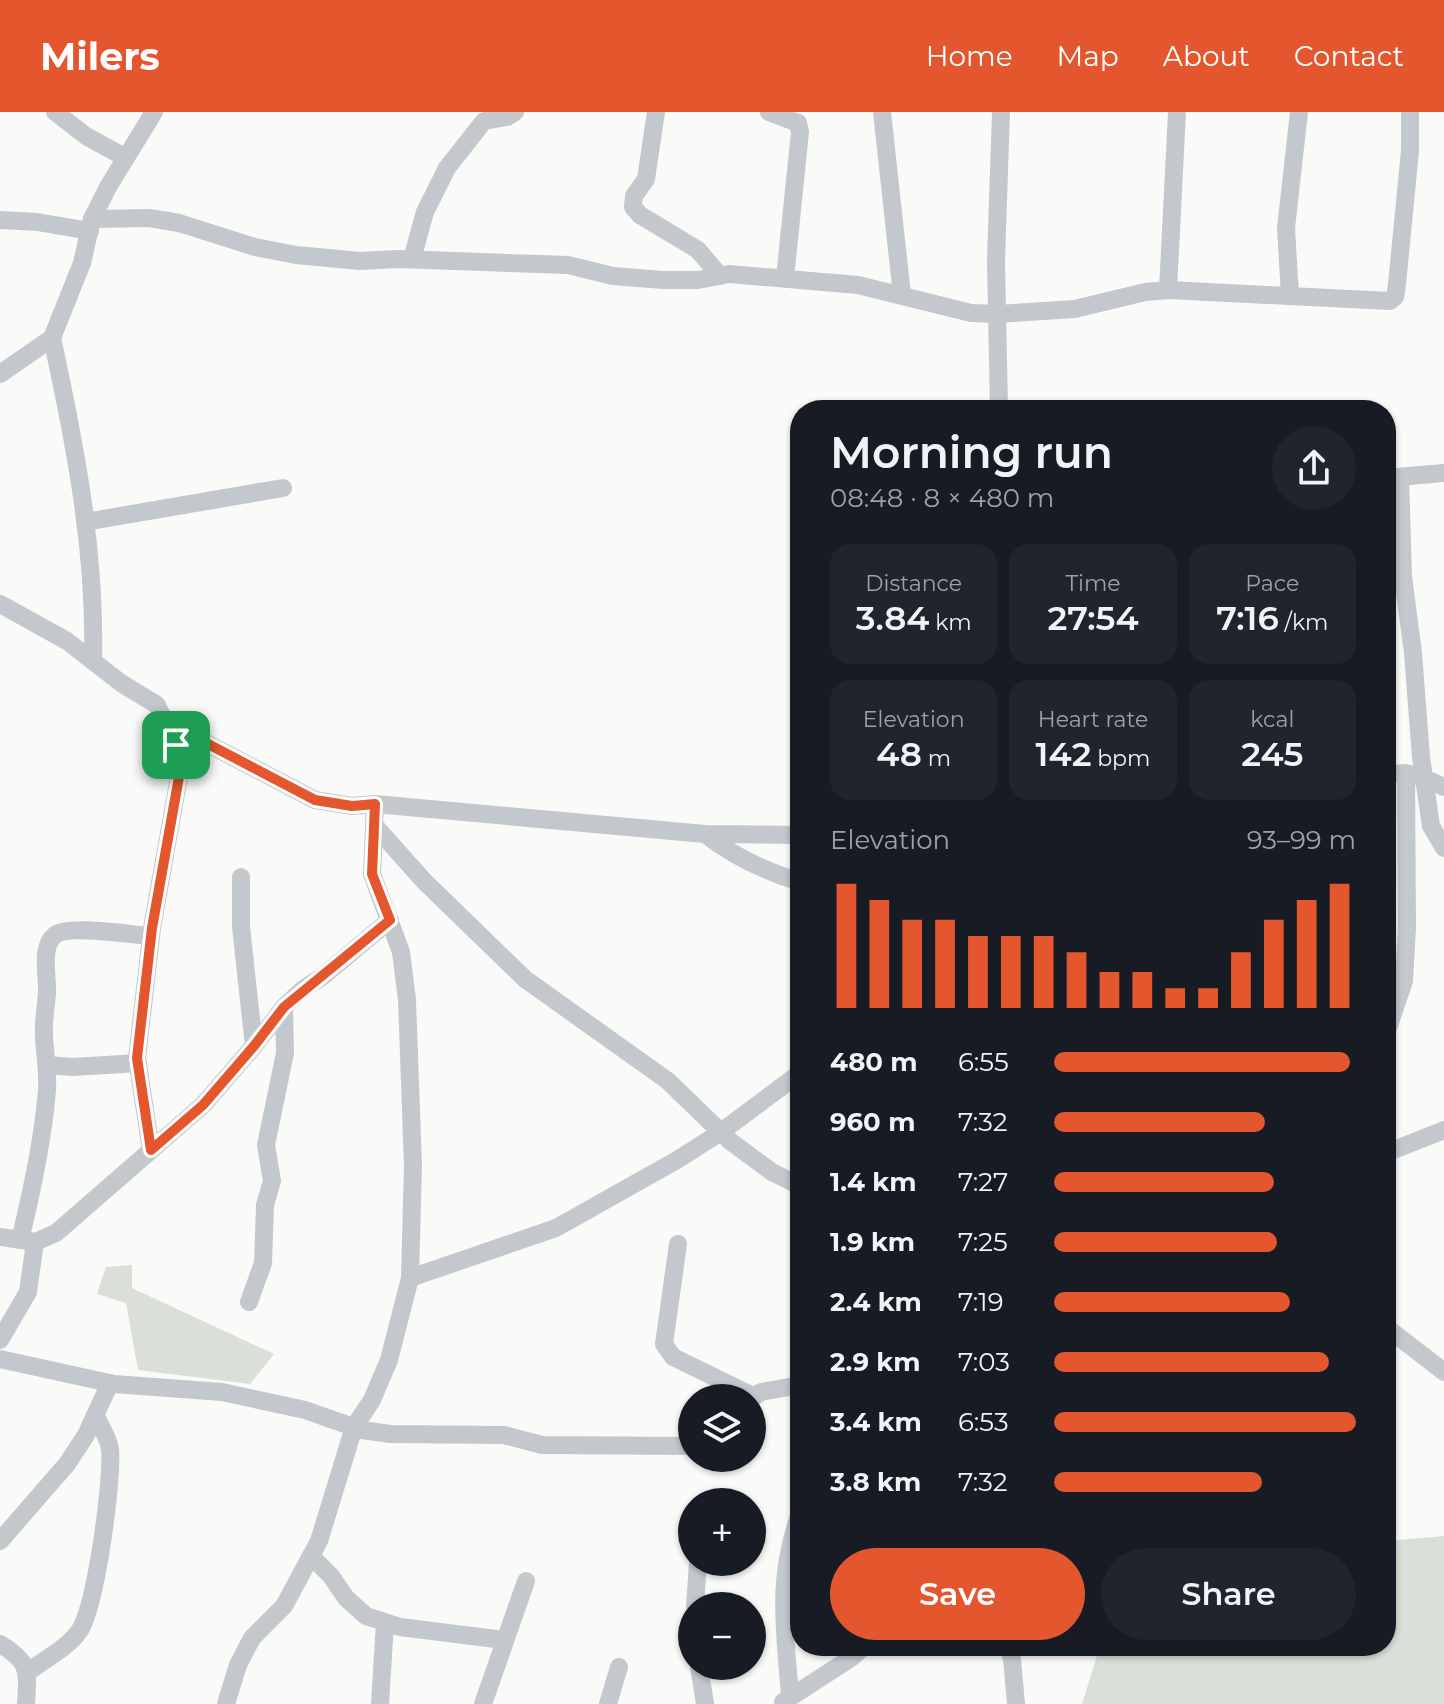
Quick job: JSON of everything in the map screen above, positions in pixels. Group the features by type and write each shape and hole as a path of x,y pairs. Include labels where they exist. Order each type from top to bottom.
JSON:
{"street":[{"path":"55,112 86,136 126,158"},
{"path":"0,374 52,338 82,263 91,225 154,112"},
{"path":"412,259 425,212 447,168 484,117 507,117 515,112"},
{"path":"656,112 646,179 634,196 633,207 640,215 698,250 720,276"},
{"path":"769,112 798,123 800,132 785,278"},
{"path":"882,112 902,295"},
{"path":"999,400 997,314 1001,112"},
{"path":"1168,290 1177,112"},
{"path":"1290,296 1286,228 1299,112"},
{"path":"0,220 91,225 149,218 179,223 255,247 296,255 360,261 412,259 568,265 613,276 663,280 698,280 729,274 785,278 858,285 971,313 1075,309 1145,292 1168,290 1390,301 1395,297 1410,151 1410,112"},
{"path":"52,338 68,409 92,574 93,661"},
{"path":"1396,478 1444,473"},
{"path":"85,522 283,488"},
{"path":"1396,572 1431,826 1444,848"},
{"path":"1,606 67,641 121,683 157,705 176,745 179,777 151,936 138,1063 151,1150"},
{"path":"168,723 315,800 352,806 375,804 705,834 790,835"},
{"path":"1396,775 1444,787"},
{"path":"226,1704 238,1665 252,1638 284,1606 311,1556 329,1513 354,1427 372,1400 389,1360 410,1278 413,1165 410,1044 401,952 372,874 375,804"},
{"path":"1396,815 1407,928 1404,981 1396,1005"},
{"path":"374,825 424,881 525,979 668,1081 721,1132 772,1172 790,1181"},
{"path":"705,834 728,853 790,878"},
{"path":"241,877 241,927 254,1046"},
{"path":"0,1237 27,1241 56,1233 203,1105 284,1007 390,920"},
{"path":"0,1340 28,1292 27,1241 47,1092 43,1033 46,954 51,938 59,931 74,930 151,936"},
{"path":"249,1302 263,1263 265,1205 272,1181 266,1145 285,1053 284,1007"},
{"path":"47,1065 73,1067 138,1063"},
{"path":"410,1278 556,1228 677,1160 721,1132 790,1080"},
{"path":"1396,1149 1444,1130"},
{"path":"678,1244 664,1344 673,1357 726,1384"},
{"path":"1396,1335 1444,1372"},
{"path":"0,1359 110,1383 222,1392 305,1410 354,1427 390,1434 504,1435 542,1445 678,1446"},
{"path":"0,1541 67,1464 86,1435 110,1383"},
{"path":"766,1391 790,1387"},
{"path":"28,1672 69,1643 81,1628 92,1596 109,1485 110,1446 95,1415"},
{"path":"785,1700 782,1600 790,1547"},
{"path":"311,1556 331,1576 346,1598 366,1616 385,1623 504,1640"},
{"path":"483,1704 526,1581"},
{"path":"380,1704 385,1623"},
{"path":"0,1644 19,1656 28,1672 26,1704"},
{"path":"785,1700 853,1656"},
{"path":"1009,1656 1016,1704"},
{"path":"608,1704 619,1667"},
{"path":"701,1680 705,1704"}],"shaded area":[{"path":"132,1265 132,1288 274,1354 250,1384 138,1370 126,1303 97,1294 106,1267"},
{"path":"1444,1536 1444,1704 1082,1704 1097,1656 1396,1656 1396,1540"}],"route":[{"path":"168,723 315,800 352,806 375,804 372,874 390,920 284,1007 203,1105 151,1150 137,1058 152,928 179,777 176,745 168,723"}]}
